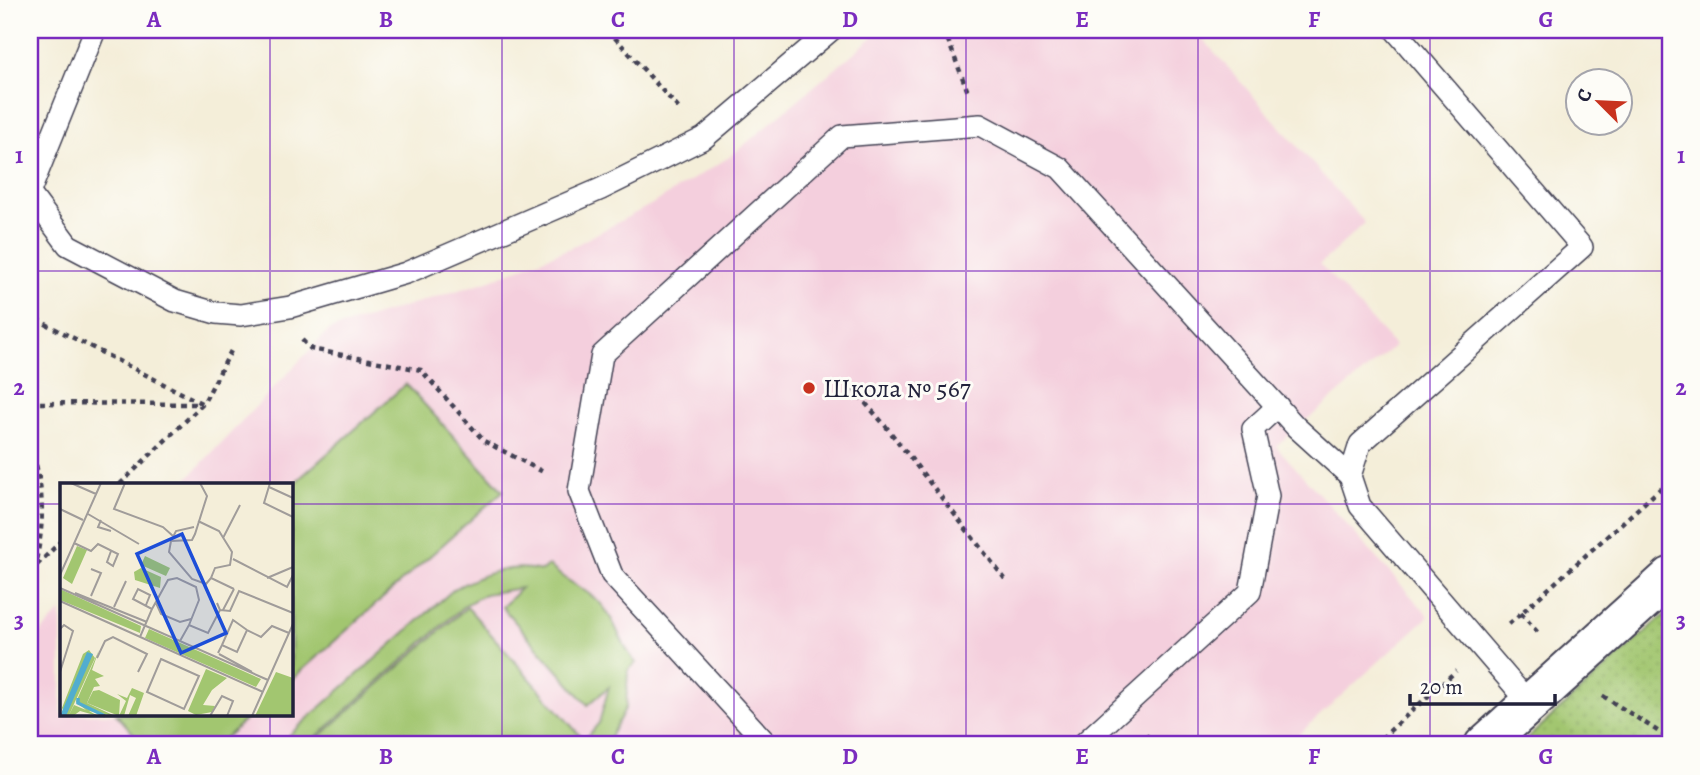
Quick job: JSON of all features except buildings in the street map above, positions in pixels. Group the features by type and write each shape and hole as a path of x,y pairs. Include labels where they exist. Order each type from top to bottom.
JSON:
{"street":[{"path":"1484,745 1670,577"}],"lane":[{"path":"95,30 30,192 68,245 175,301 216,313 251,314 290,307 406,273 601,189 705,138 831,30"},
{"path":"1350,476 1360,444 1582,247 1395,30"},
{"path":"768,745 612,575 579,491 602,355 842,136 980,125 1060,168 1278,406 1350,476 1360,506 1530,704"},
{"path":"1082,745 1250,592 1268,495 1253,429 1278,406"}],"path":[{"path":"608,30 705,138"},
{"path":"944,30 980,125"},
{"path":"30,311 40,321 202,404"},
{"path":"122,483 202,404 251,314"},
{"path":"310,349 421,370 484,441 579,491"},
{"path":"852,388 884,424 1005,579"},
{"path":"30,402 202,404"},
{"path":"30,446 41,491 39,550 31,568"},
{"path":"1374,745 1670,480"},
{"path":"31,568 60,542"},
{"path":"1597,692 1670,738"}],"shaded area":[{"name":"Школа № 567","path":"881,30 1195,30 1365,223 1320,264 1395,346 1276,446 1429,616 1287,745 30,745 30,644 60,612 60,716 292,716 292,483 183,483 329,330 491,280 570,248 654,203 731,156"}],"green space":[{"path":"406,384 503,491 292,679 292,485"},
{"path":"549,565 602,605 636,663 628,670 626,707 606,745 580,745 599,723 609,687 588,705 502,607 521,588 485,594 465,605 307,745 278,745 454,589 496,571 519,568 542,571"},
{"path":"467,607 584,740 578,745 310,745"},
{"path":"1670,610 1670,745 1520,745"},
{"path":"118,716 250,716 217,745 144,745"}],"place":[{"name":"Школа № 567","path":"809,388"}]}
